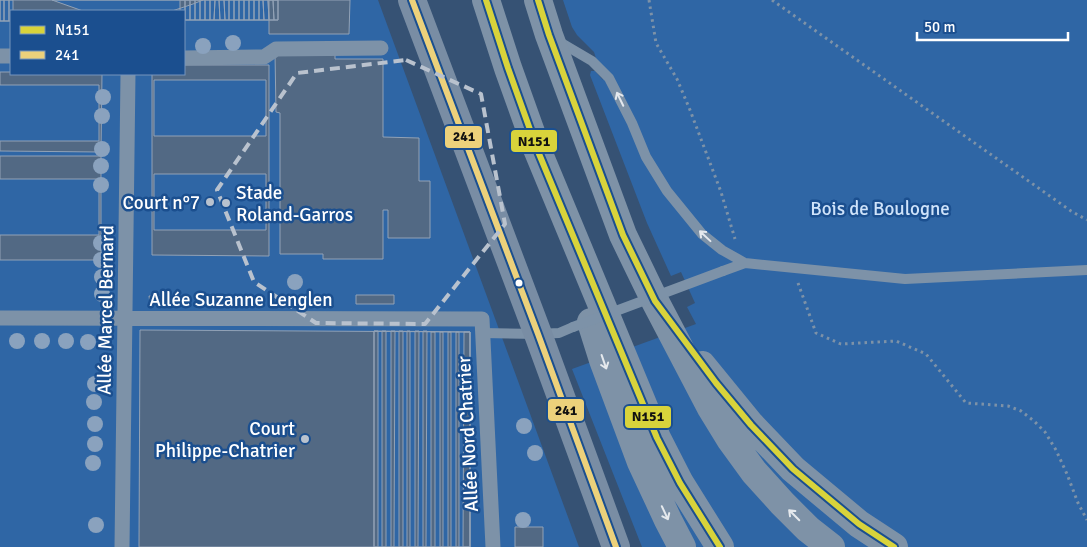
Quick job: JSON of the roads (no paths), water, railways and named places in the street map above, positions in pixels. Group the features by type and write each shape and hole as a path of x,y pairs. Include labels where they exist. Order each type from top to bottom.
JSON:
{"highway":[{"path":"486,0 537,148 657,438 680,483 720,547"},
{"path":"538,0 549,35 623,235 711,408 730,440 754,472 808,529 831,547"},
{"path":"537,148 603,360 641,462 682,547"},
{"path":"655,301 716,383 751,425 793,469 859,524 894,547"}],"main road":[{"path":"412,0 616,547"}],"street":[{"path":"185,58 264,57 276,49 381,48"},
{"name":"Allée Marcel Bernard","path":"122,547 128,75"},
{"name":"Allée Suzanne Lenglen","path":"0,318 125,318 482,326"},
{"name":"Allée Nord Chatrier","path":"482,326 493,547"}],"lane":[{"path":"549,35 592,61 610,78 646,157 667,191 702,234 722,250 745,263 905,279 1087,270"},
{"path":"482,326 538,334 559,333 745,263"}],"place":[{"name":"Court n°7","path":"210,202"},
{"name":"Stade Roland-Garros","path":"226,203"},
{"name":"Court Philippe-Chatrier","path":"305,439"}],"park label":[{"name":"Bois de Boulogne","path":"880,208"}]}
